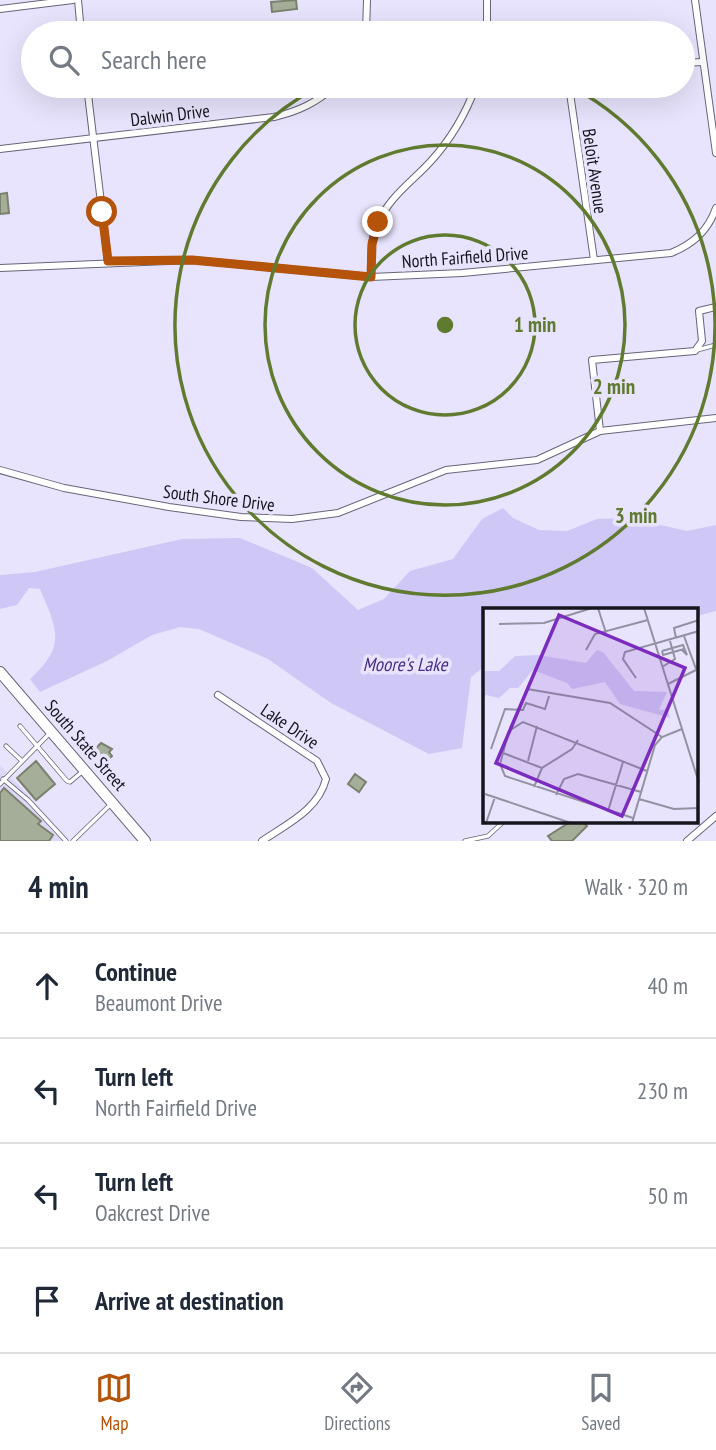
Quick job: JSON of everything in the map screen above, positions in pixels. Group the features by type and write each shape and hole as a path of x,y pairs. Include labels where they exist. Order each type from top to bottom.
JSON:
{"main road":[{"name":"South State Street","path":"0,672 145,841"}],"street":[{"path":"0,9 75,0 79,21"},
{"path":"366,21 367,0"},
{"path":"487,0 487,21"},
{"path":"696,0 716,153"},
{"path":"695,62 703,62"},
{"path":"88,98 108,261"},
{"name":"Dalwin Drive","path":"0,149 298,111 321,98"},
{"path":"371,277 372,244 378,222 393,198 432,160 452,135 470,98"},
{"name":"Beloit Avenue","path":"571,98 594,261"},
{"name":"North Fairfield Drive","path":"0,268 108,261 192,260 371,277 594,261 671,253 695,241 711,222 716,208"},
{"path":"600,431 593,360 695,351 702,341 699,311 716,307"},
{"name":"South Shore Drive","path":"0,470 64,488 169,507 241,517 292,519 338,513 446,470 537,460 600,431 716,418"},
{"name":"Lake Drive","path":"218,695 317,761 325,777 322,795 309,808 262,841"},
{"path":"687,841 716,816"}],"lane":[{"path":"695,351 716,345"},
{"path":"20,726 70,782 85,770"},
{"path":"52,732 2,782 28,800 66,841"},
{"path":"6,746 23,761"},
{"path":"73,841 112,803"},
{"path":"465,841 488,836 501,824"},
{"path":"55,841 59,835"}],"shaded area":[{"path":"0,765 68,838 67,841 0,841"}],"water":[{"name":"Moore's Lake","path":"503,508 513,518 539,530 567,531 597,519 629,518 687,531 716,525 716,611 698,616 698,608 483,608 483,668 471,677 462,748 429,754 331,703 268,659 199,629 180,627 152,635 107,661 40,692 30,679 50,656 55,637 51,616 40,589 29,588 17,605 0,609 0,575 35,572 182,539 240,538 312,568 358,610 384,599 410,571 453,559 482,519"}],"building":[{"path":"296,0 297,9 272,12 271,2"},
{"path":"7,193 9,213 0,214 0,194"},
{"path":"101,743 112,749 109,752 112,756 104,763 93,751"},
{"path":"36,761 55,784 36,800 17,778"},
{"path":"355,774 366,782 359,792 348,784"},
{"path":"4,788 41,821 38,824 53,835 49,841 0,841 0,793"},
{"path":"567,824 587,826 572,841 552,841 548,836"}],"route":[{"path":"102,212 108,261 192,260 327,275 371,277 372,244 378,222"}]}
